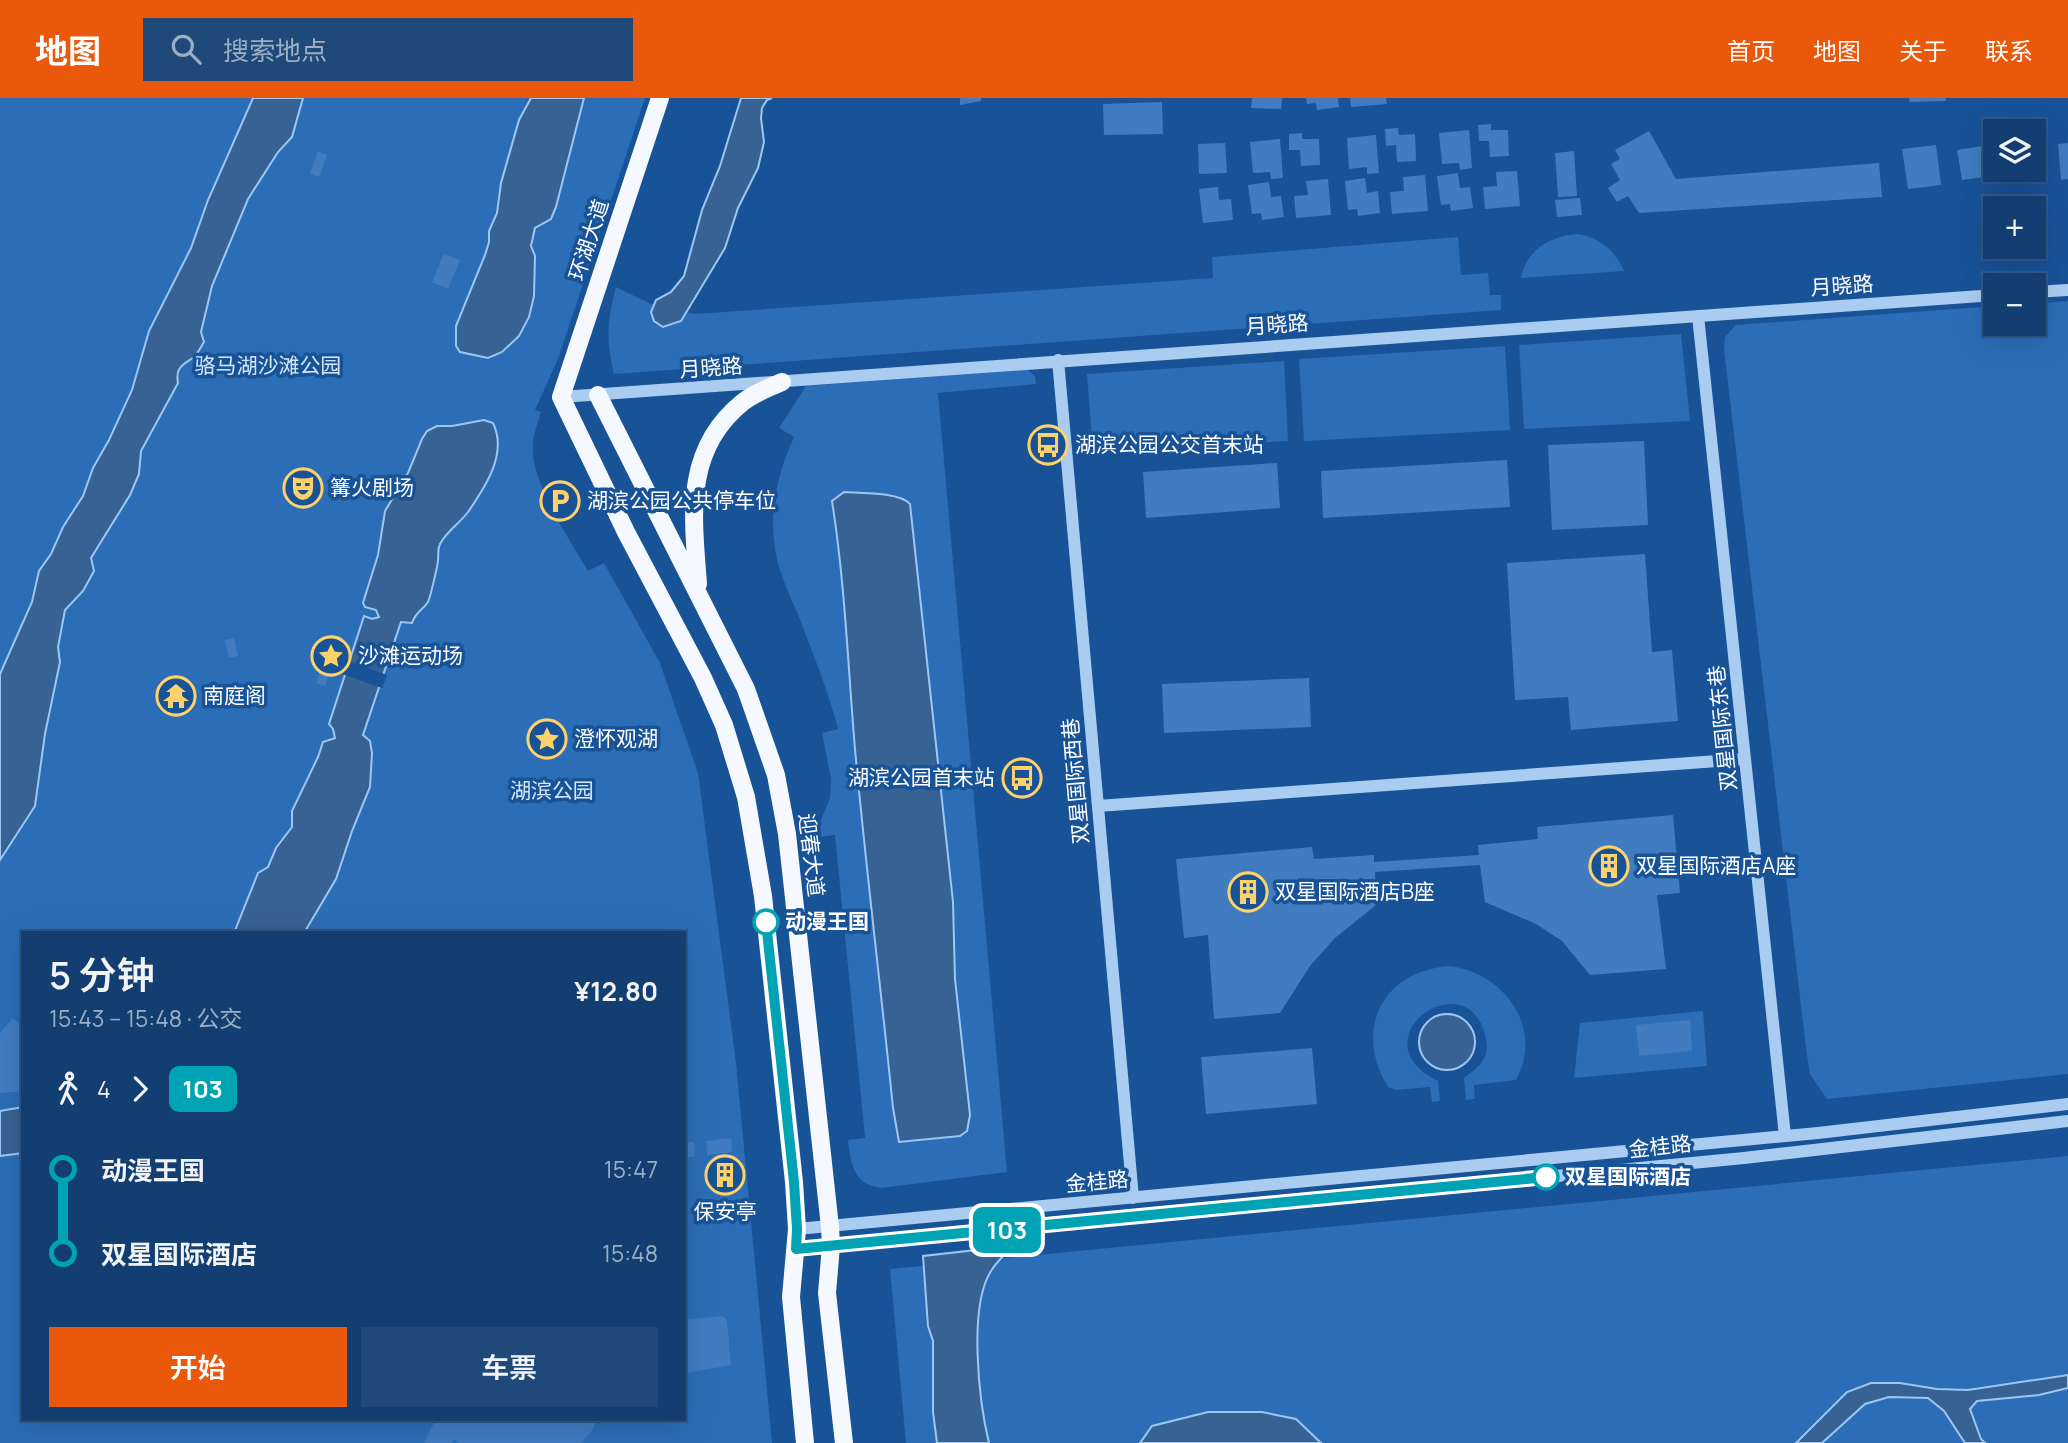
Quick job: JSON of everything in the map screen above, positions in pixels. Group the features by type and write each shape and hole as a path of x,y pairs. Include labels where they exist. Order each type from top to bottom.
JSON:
{"main road":[{"name":"环湖大道","path":"561,397 660,98"},
{"path":"698,591 693,501 708,444 727,417 745,400 782,382"},
{"name":"迎春大道","path":"598,395 746,689 776,775 787,834 830,1227 827,1293 844,1443"},
{"path":"561,397 626,532 703,678 724,725 746,797 763,896 797,1229 791,1297 805,1443"}],"street":[{"path":"2046,291 2068,290"},
{"name":"月晓路","path":"561,397 1983,296"},
{"name":"双星国际东巷","path":"1698,316 1786,1136"},
{"name":"双星国际西巷","path":"1058,360 1133,1198"},
{"path":"1098,806 1745,759"},
{"name":"金桂路","path":"797,1229 1786,1136 2068,1104"},
{"name":"金桂路","path":"796,1249 1821,1150 2068,1121"}],"green space":[{"name":"骆马湖沙滩公园","path":"0,98 645,98 558,359 535,410 541,412 534,439 533,458 552,509 588,571 604,563 660,663 698,773 736,1063 772,1443 0,1443"},
{"path":"1578,234 1606,246 1624,271 1521,278 1528,260 1541,246 1558,238"},
{"path":"1458,237 1461,275 1488,273 1490,295 1501,295 1501,310 614,374 610,351 609,321 616,287 653,305 694,314 1213,278 1212,257"},
{"path":"2068,301 2068,1074 1827,1099 1810,1074 1806,1048 1724,349 1725,337 1736,325 1983,307 1983,336 2046,336 2046,303"},
{"path":"1681,334 1690,421 1524,429 1519,345"},
{"path":"1505,346 1510,430 1304,441 1299,359"},
{"path":"1284,361 1288,441 1093,452 1087,374"},
{"path":"1027,369 1035,376 1036,384 938,393 1007,1172 881,1188 864,1182 859,1177 852,1165 849,1149 848,1140 865,1138 835,835 818,837 816,832 830,798 831,779 822,733 838,729 825,686 783,580 775,551 775,501 780,475 794,437 779,428 806,386"},
{"path":"1449,966 1469,970 1486,979 1514,1005 1522,1022 1524,1060 1516,1080 1474,1085 1475,1099 1466,1100 1464,1078 1479,1066 1485,1057 1486,1039 1476,1016 1460,1005 1441,1005 1424,1014 1412,1028 1407,1045 1415,1064 1438,1081 1440,1101 1432,1102 1430,1087 1396,1090 1388,1087 1378,1066 1373,1045 1374,1025 1380,1007 1391,991 1406,979 1426,970"},
{"path":"1703,1011 1707,1066 1574,1078 1580,1023"},
{"path":"2068,1156 2068,1443 906,1443 890,1269"}],"shaded area":[{"path":"253,98 303,98 292,137 278,152 248,199 212,286 201,332 204,342 179,370 178,383 141,451 139,474 130,495 91,558 94,571 83,591 65,610 58,647 60,662 45,734 35,806 0,860 0,674 32,602 39,571 83,496 93,468 132,390 149,331 191,248 208,200"},
{"path":"531,98 584,98 556,207 551,219 535,228 531,246 535,256 534,296 529,317 519,336 502,352 488,358 460,352 456,346 456,326 485,255 519,120"},
{"path":"741,98 772,98 767,100 762,108 764,142 758,168 738,208 725,248 681,321 663,327 654,321 651,312 656,300 671,292 684,276 702,210 720,166"},
{"path":"484,420 493,423 498,446 496,458 487,481 468,512 440,544 428,602 412,623 401,622 363,735 370,741 372,753 370,787 336,879 305,931 235,931 258,873 268,867 276,848 292,827 292,811 323,742 335,738 329,724 364,616 372,619 379,617 376,610 365,607 363,603 378,555 385,511 408,473 427,431 437,426"},
{"path":"844,492 889,495 910,504 953,902 955,979 970,1115 967,1131 960,1136 899,1142 864,839 843,594 832,501"},
{"path":"1441,1014 1453,1014 1463,1018 1471,1026 1475,1042 1471,1058 1463,1066 1453,1070 1441,1070 1431,1066 1423,1058 1419,1048 1419,1036 1423,1026 1431,1018"},
{"path":"21,1107 21,1153 0,1156 0,1111"},
{"path":"1012,1246 991,1271 980,1307 979,1380 989,1443 937,1443 933,1412 933,1341 928,1326 923,1256"},
{"path":"2068,1375 2068,1388 2039,1395 1977,1401 1970,1409 1985,1443 1965,1443 1944,1411 1928,1398 1889,1397 1865,1404 1822,1443 1796,1443 1847,1392 1871,1383 1968,1390"},
{"path":"1208,1412 1262,1412 1296,1419 1321,1443 1140,1443 1152,1426"}],"pier":[{"path":"346,660 387,675 382,688 342,674"}],"building":[{"path":"960,98 981,98 981,101 960,105"},
{"path":"1252,98 1282,98 1281,109 1251,108"},
{"path":"1306,98 1338,98 1339,107 1317,110 1316,103 1307,104"},
{"path":"1350,98 1386,98 1387,104 1351,107"},
{"path":"1909,98 1946,98 1946,101 1910,102"},
{"path":"1162,102 1163,134 1104,135 1103,104"},
{"path":"1491,124 1491,130 1508,130 1509,156 1490,157 1489,141 1479,141 1478,125"},
{"path":"1398,128 1399,135 1415,134 1416,161 1397,162 1396,145 1386,146 1385,129"},
{"path":"1469,130 1472,168 1460,170 1459,163 1442,164 1439,133"},
{"path":"1649,131 1676,179 1879,163 1882,197 1639,213 1628,196 1617,202 1608,188 1620,180 1611,164 1620,159 1615,150"},
{"path":"1302,133 1302,139 1319,139 1320,165 1301,166 1300,150 1289,150 1289,134"},
{"path":"1376,135 1379,173 1367,174 1367,167 1349,169 1347,138"},
{"path":"1280,139 1283,178 1271,179 1270,172 1253,173 1250,142"},
{"path":"1225,143 1227,173 1199,174 1198,144"},
{"path":"2068,143 2068,179 2061,180 2058,144"},
{"path":"1936,145 1941,185 1908,189 1902,149"},
{"path":"1983,146 1983,177 1962,180 1957,150"},
{"path":"318,151 327,155 319,177 310,174"},
{"path":"1574,151 1577,196 1558,197 1555,153"},
{"path":"1517,171 1520,206 1485,209 1483,187 1497,186 1496,172"},
{"path":"1458,173 1460,188 1470,187 1473,208 1451,211 1450,204 1441,205 1437,176"},
{"path":"1425,175 1428,211 1392,214 1390,192 1404,191 1403,177"},
{"path":"1365,178 1367,193 1378,191 1380,213 1358,216 1357,209 1348,210 1345,181"},
{"path":"1328,179 1331,215 1296,218 1294,196 1308,195 1306,181"},
{"path":"1269,182 1271,197 1281,196 1284,217 1262,220 1261,213 1252,214 1248,185"},
{"path":"1218,187 1219,200 1231,199 1233,220 1203,223 1199,189"},
{"path":"1580,198 1582,215 1557,217 1555,200"},
{"path":"444,254 460,260 448,289 432,282"},
{"path":"1644,441 1648,525 1552,530 1548,445"},
{"path":"1507,460 1510,507 1323,518 1321,471"},
{"path":"1277,463 1280,508 1146,518 1143,472"},
{"path":"1645,554 1652,652 1672,650 1678,721 1571,730 1568,697 1515,700 1507,563"},
{"path":"332,634 342,637 325,686 316,683"},
{"path":"234,638 238,656 229,658 225,640"},
{"path":"175,676 192,686 192,702 177,713 161,704 159,686"},
{"path":"1309,678 1311,727 1164,733 1162,684"},
{"path":"1673,815 1680,893 1657,895 1666,969 1590,975 1562,941 1536,924 1485,902 1480,865 1375,872 1376,905 1335,938 1310,966 1280,1013 1214,1019 1208,935 1184,938 1176,859 1312,847 1314,859 1374,855 1374,862 1479,855 1478,845 1538,839 1537,827"},
{"path":"13,1018 21,1025 21,1091 0,1093 0,1033"},
{"path":"1690,1020 1692,1051 1639,1056 1636,1025"},
{"path":"1312,1048 1317,1104 1206,1114 1201,1057"},
{"path":"731,1138 732,1152 707,1155 706,1141"},
{"path":"694,1142 695,1156 686,1158 686,1143"},
{"path":"723,1316 727,1321 731,1365 686,1373 686,1320"},
{"path":"435,1421 596,1421 581,1443 459,1443 455,1439 451,1443 424,1443"}],"bus line":[{"name":"103","path":"766,922 794,1182 796,1249 1546,1177"}],"place":[{"name":"湖滨公园公交首末站","path":"1048,445"},
{"name":"篝火剧场","path":"303,488"},
{"name":"湖滨公园公共停车位","path":"560,501"},
{"name":"沙滩运动场","path":"331,656"},
{"name":"南庭阁","path":"176,696"},
{"name":"澄怀观湖","path":"547,739"},
{"name":"湖滨公园首末站","path":"1022,778"},
{"name":"双星国际酒店A座","path":"1609,866"},
{"name":"双星国际酒店B座","path":"1248,892"},
{"name":"动漫王国","path":"766,922"},
{"name":"保安亭","path":"725,1175"},
{"name":"双星国际酒店","path":"1546,1177"}],"park label":[{"name":"湖滨公园","path":"552,791"}]}
